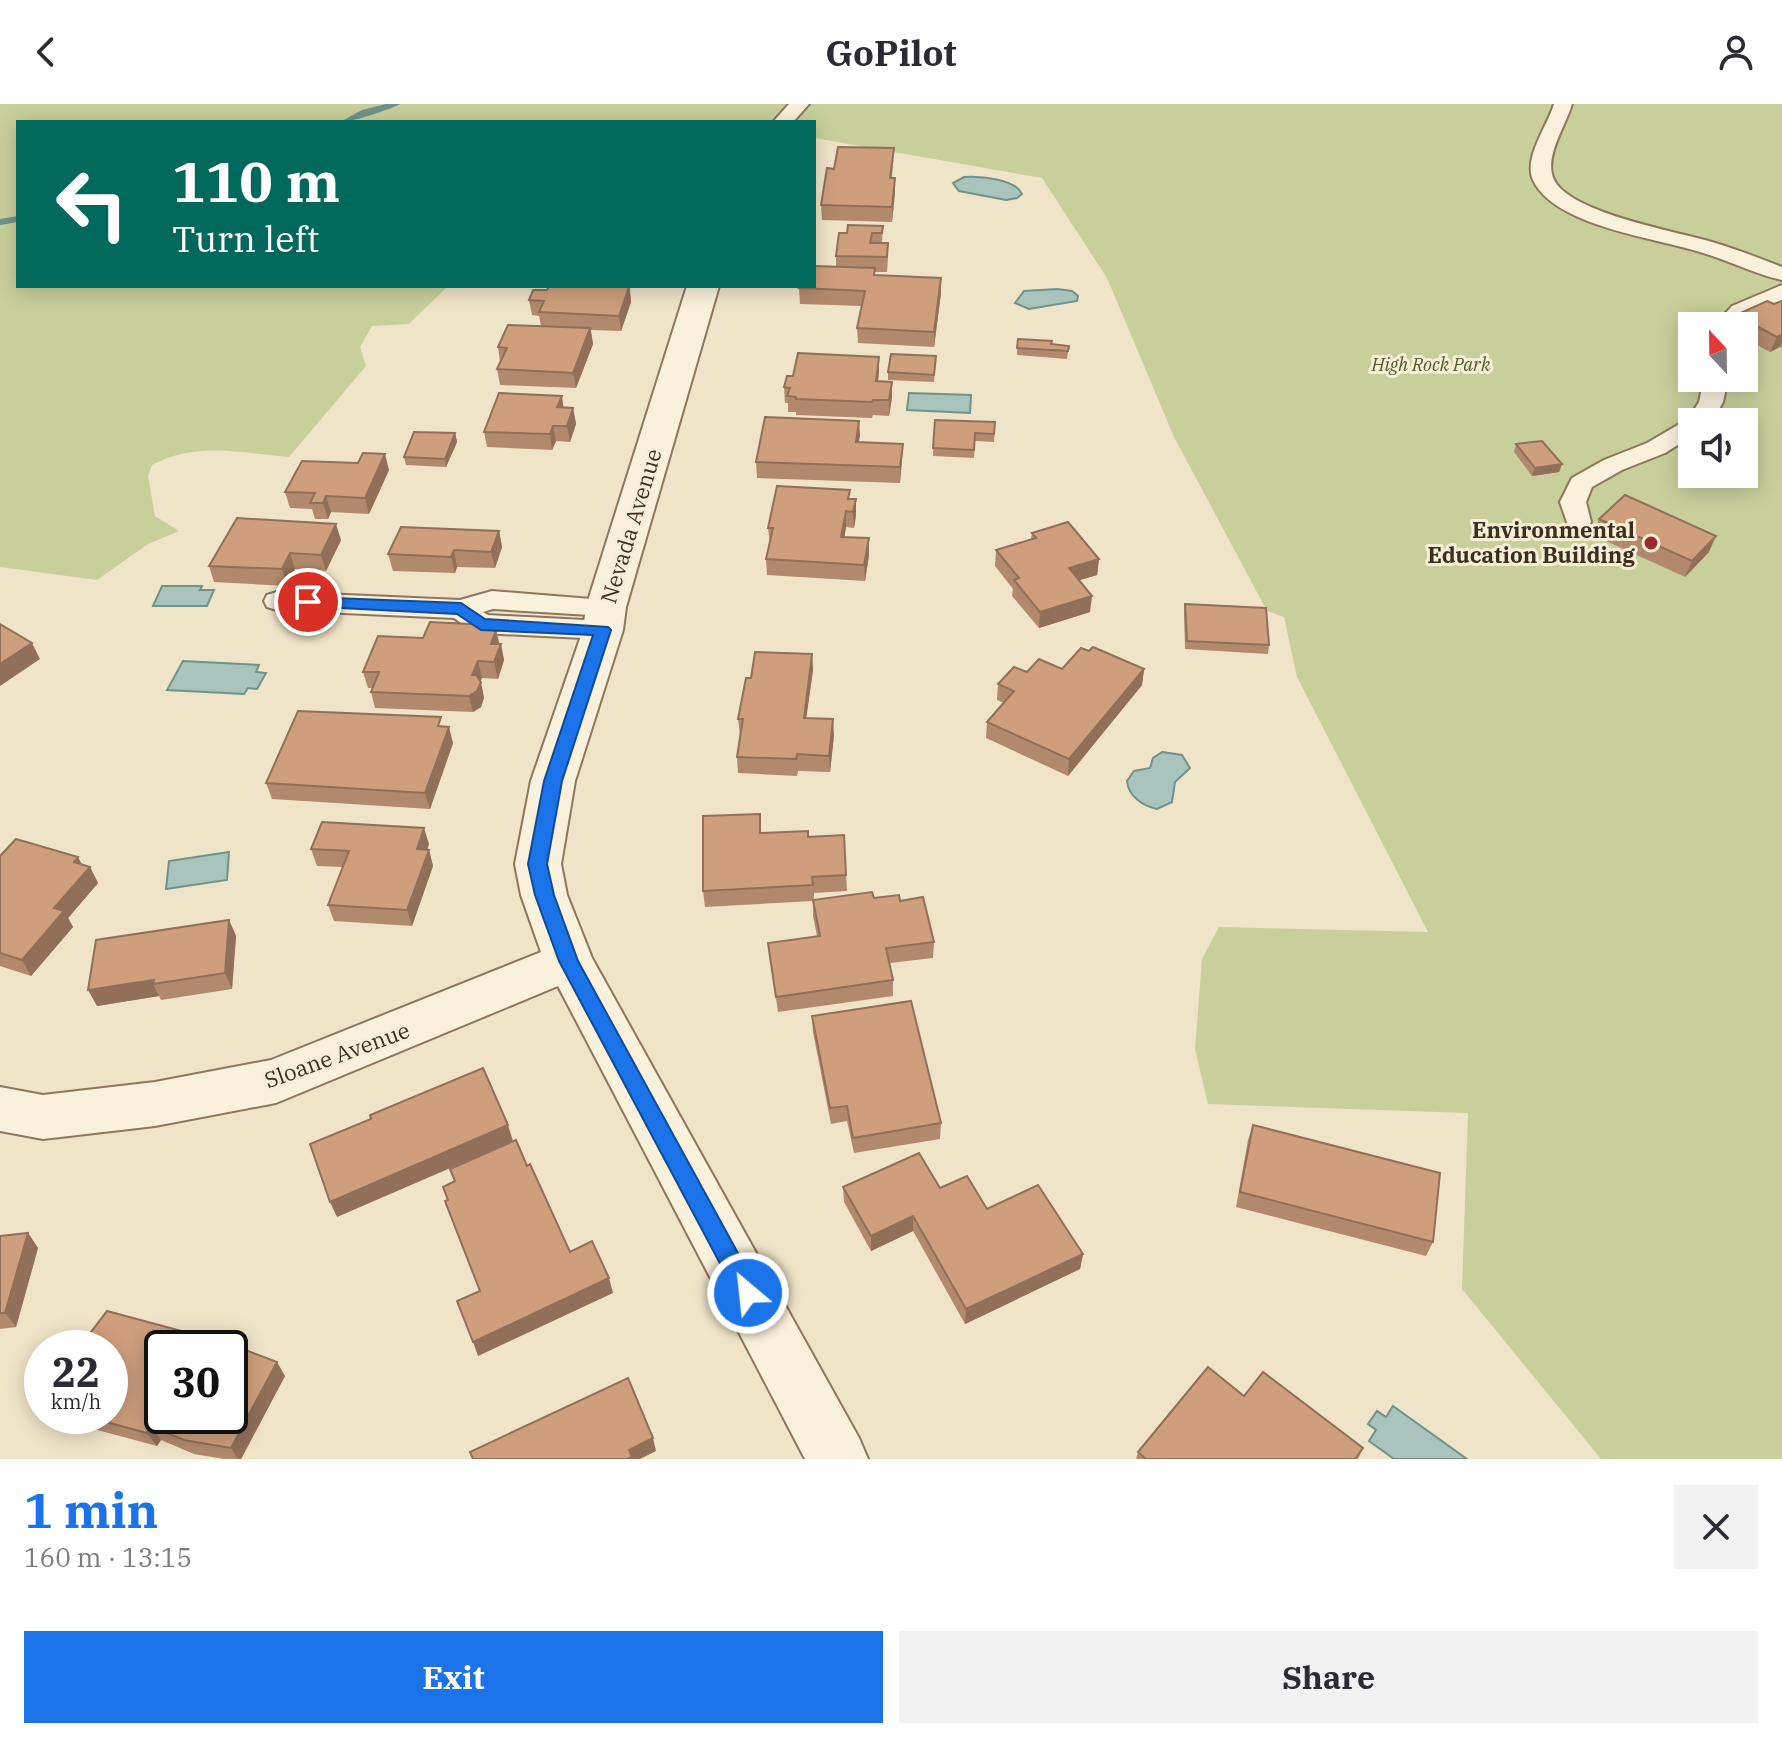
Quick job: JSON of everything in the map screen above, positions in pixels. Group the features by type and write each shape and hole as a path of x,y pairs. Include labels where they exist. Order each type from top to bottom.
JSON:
{"street":[{"name":"Nevada Avenue","path":"702,288 553,781 538,864 544,895 569,961 838,1459"},
{"name":"Sloane Avenue","path":"0,1109 43,1117 155,1104 276,1081 569,961"}],"lane":[{"path":"784,120 800,104"},
{"path":"1563,104 1559,123 1540,162 1542,179 1552,192 1599,217 1705,246 1782,274"},
{"path":"1739,312 1782,292"},
{"path":"1578,522 1573,502 1581,483 1613,465 1656,448 1678,434"},
{"path":"277,601 461,609 481,624 604,619"}],"green space":[{"name":"High Rock Park","path":"0,104 1782,104 1782,1459 1601,1459 1462,1289 1468,1113 1208,1104 1195,1049 1202,959 1219,927 1428,932 1297,677 1284,617 1267,611 1174,437 1107,278 1042,178 816,138 816,120 16,120 16,288 446,288 409,324 372,326 360,347 366,366 289,457 219,450 186,453 152,465 148,476 155,516 179,531 148,544 97,580 0,567"}],"water":[{"path":"964,177 1005,182 1022,194 1006,200 959,191 953,183"},
{"path":"1024,291 1072,291 1078,296 1077,301 1029,309 1015,303"},
{"path":"909,393 971,395 970,413 907,410"},
{"path":"162,586 202,586 200,590 214,590 207,606 153,606"},
{"path":"183,661 259,665 256,672 266,673 257,689 248,688 244,694 167,690"},
{"path":"1162,752 1182,755 1190,768 1175,782 1172,802 1157,809 1137,800 1127,781 1134,771 1150,768 1153,758"},
{"path":"229,852 227,880 166,889 169,861"},
{"path":"1393,1406 1467,1459 1394,1459 1369,1441 1376,1430 1368,1424 1377,1411 1386,1417"}],"building":[{"path":"838,147 894,148 890,178 895,178 892,207 821,205 827,168 834,169"},
{"path":"848,225 883,226 882,233 872,233 870,243 888,243 887,257 836,256 839,233 847,233"},
{"path":"816,266 875,268 874,275 941,278 934,332 857,328 865,291 799,288 816,288"},
{"path":"629,288 619,316 539,312 544,301 529,300 533,290"},
{"path":"1767,301 1774,304 1782,301 1782,334 1777,337 1758,327 1758,312 1743,312"},
{"path":"508,325 590,328 573,373 497,369 507,348 498,347"},
{"path":"1018,339 1052,341 1051,344 1069,346 1068,351 1017,348"},
{"path":"798,353 879,357 876,381 892,382 889,400 872,402 787,396 790,388 784,387 787,376 793,376"},
{"path":"891,354 936,356 934,375 888,372"},
{"path":"499,393 562,396 557,407 573,408 567,426 553,426 550,434 484,432"},
{"path":"765,417 859,421 856,442 903,444 900,467 756,462"},
{"path":"935,420 995,422 994,434 975,433 974,450 933,448"},
{"path":"414,432 455,433 445,459 404,457"},
{"path":"1542,441 1562,464 1535,468 1516,444"},
{"path":"363,453 385,454 365,498 326,496 323,503 310,503 315,493 285,492 302,461 358,463"},
{"path":"777,486 850,490 848,499 856,499 853,512 846,511 841,537 869,538 864,565 766,559 773,528 768,528"},
{"path":"1625,495 1716,536 1692,561 1599,519"},
{"path":"237,518 336,524 321,555 290,553 282,569 209,566"},
{"path":"1068,522 1099,559 1069,568 1092,596 1040,612 1014,580 1019,578 996,550 1036,538 1032,533"},
{"path":"401,527 499,531 491,552 454,550 451,557 388,554"},
{"path":"1185,604 1266,608 1269,645 1187,641"},
{"path":"430,622 491,625 490,629 496,630 491,644 501,644 494,662 478,661 472,675 476,675 481,682 477,691 469,696 371,692 379,672 363,672 378,636 423,638"},
{"path":"0,624 32,643 0,664"},
{"path":"1093,647 1144,669 1069,759 987,722 1014,691 998,684 1014,667 1027,672 1039,659 1062,669 1081,648 1089,651"},
{"path":"755,652 812,654 804,718 833,719 829,756 797,754 796,759 737,757 743,719 738,719 746,678 751,678"},
{"path":"298,711 441,717 438,726 449,727 425,793 266,783"},
{"path":"760,814 760,833 808,831 808,837 844,835 846,875 812,877 813,885 703,891 703,816"},
{"path":"322,822 424,828 417,849 429,850 407,910 328,905 349,851 311,849"},
{"path":"16,839 78,857 74,862 90,867 54,908 64,911 22,960 0,953 0,856"},
{"path":"872,892 874,898 899,895 900,901 923,897 934,942 886,948 893,980 776,997 768,943 820,936 813,900"},
{"path":"229,920 225,973 88,990 96,940"},
{"path":"911,1001 941,1123 853,1138 847,1106 830,1108 812,1016"},
{"path":"483,1068 508,1125 330,1202 310,1144 371,1119 370,1115"},
{"path":"1253,1125 1440,1173 1433,1242 1240,1192"},
{"path":"516,1140 570,1252 592,1241 609,1278 473,1342 457,1301 480,1291 445,1201 448,1200 443,1187 455,1181 450,1169"},
{"path":"919,1153 940,1188 967,1176 987,1209 1038,1185 1083,1254 966,1309 913,1216 871,1236 843,1187"},
{"path":"28,1233 5,1313 0,1313 0,1236"},
{"path":"107,1311 178,1330 144,1330 144,1432 128,1428 128,1330 93,1330"},
{"path":"248,1351 277,1362 248,1416"},
{"path":"1208,1367 1244,1396 1263,1372 1363,1448 1355,1459 1146,1459 1138,1452"},
{"path":"628,1378 653,1438 629,1450 632,1457 473,1459 470,1452"},
{"path":"170,1434 238,1434 231,1448 184,1440"}],"waterway":[{"path":"348,120 396,104"},
{"path":"0,222 16,219"}],"place":[{"name":"Environmental Education Building","path":"1651,543"}],"route":[{"path":"308,602 461,609 481,624 603,630 553,781 538,864 544,895 569,961 748,1293"}]}
